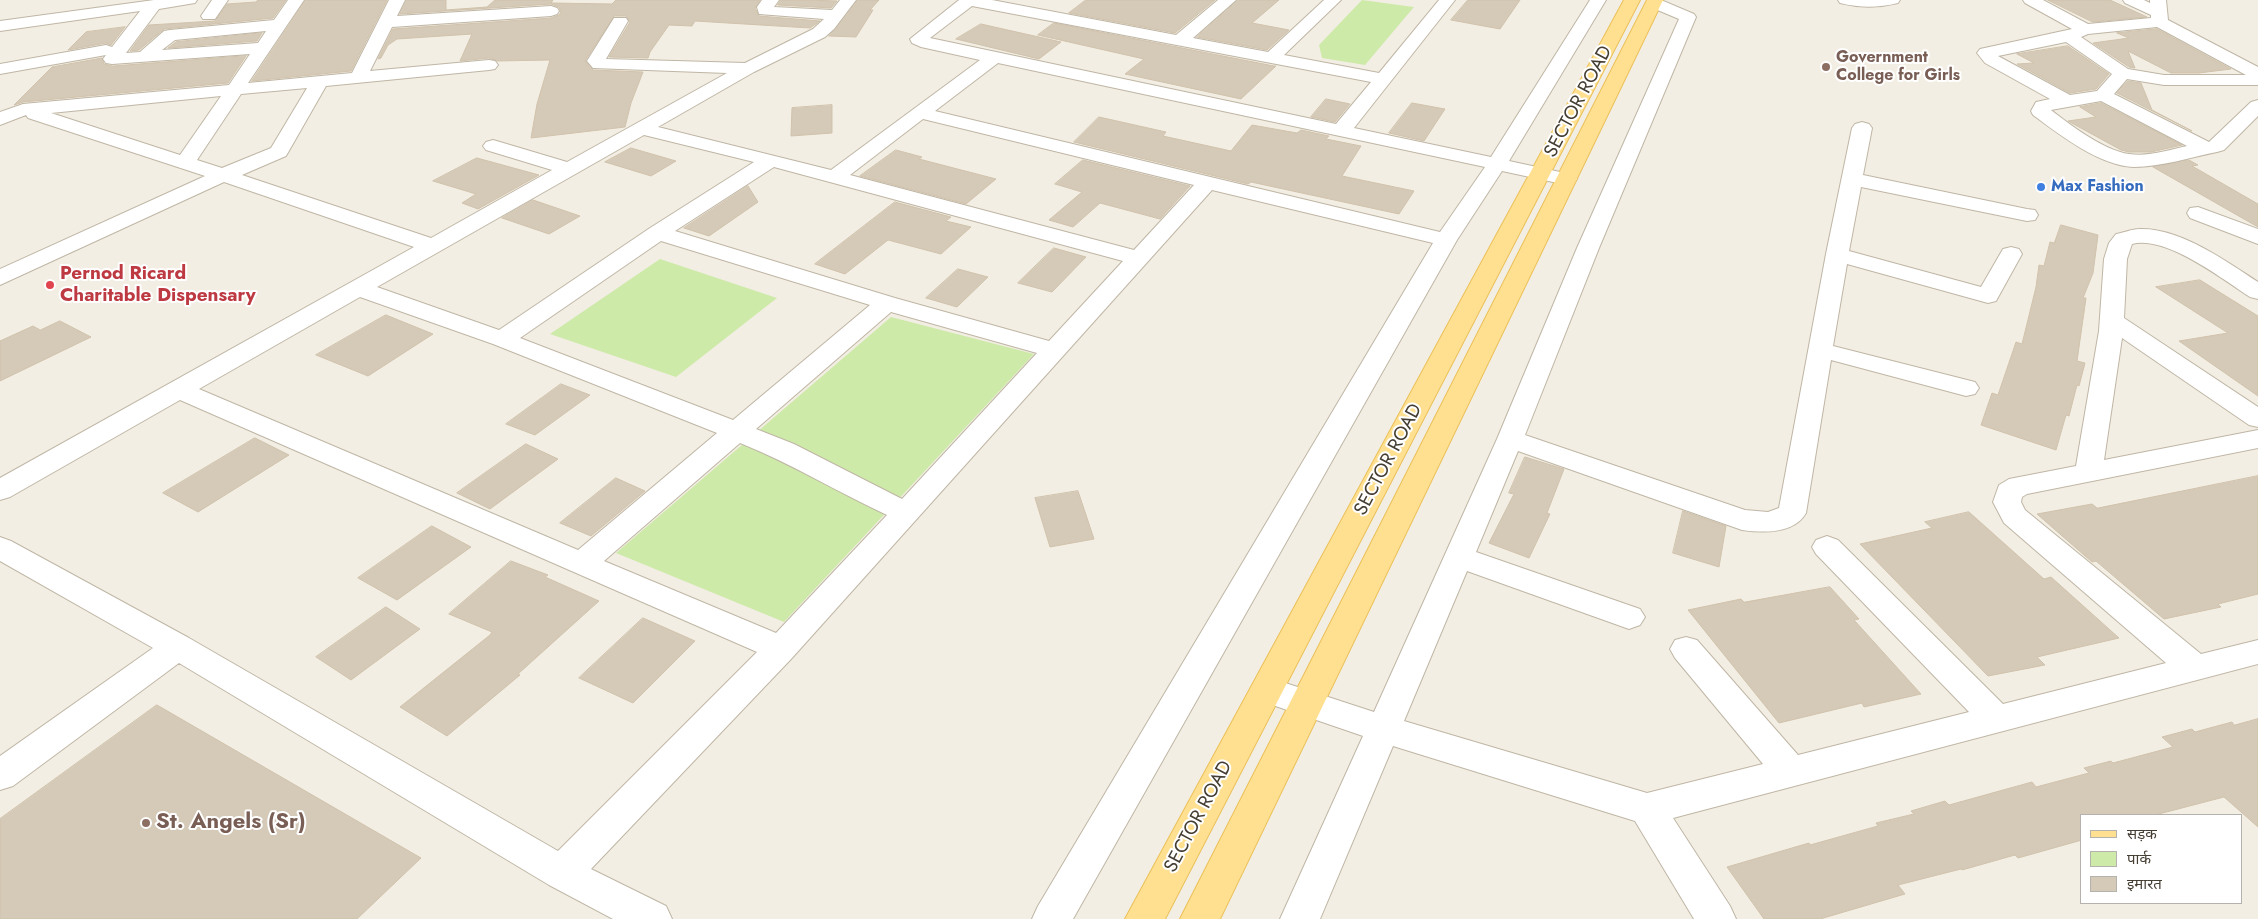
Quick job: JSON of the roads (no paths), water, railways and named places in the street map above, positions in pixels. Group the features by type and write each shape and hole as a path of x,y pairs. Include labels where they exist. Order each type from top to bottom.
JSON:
{"main road":[{"name":"SECTOR ROAD","path":"1145,919 1267,690 1554,176 1647,1"},
{"name":"SECTOR ROAD","path":"1200,919 1308,704 1554,176"}],"street":[{"path":"0,26 189,0"},
{"path":"209,16 220,0"},
{"path":"186,161 296,0"},
{"path":"358,78 397,0"},
{"path":"771,0 765,7 764,12 842,8"},
{"path":"1383,78 969,0 918,38 927,43 1554,176"},
{"path":"1201,0 1225,2"},
{"path":"1271,58 1333,0"},
{"path":"1052,919 1446,240 1497,164 1598,0"},
{"path":"1846,0 1866,3 1892,0"},
{"path":"2031,0 2085,29"},
{"path":"2131,0 2159,11 2258,74"},
{"path":"1341,131 1441,1"},
{"path":"1300,919 1510,439 1588,248 1688,17 1647,1"},
{"path":"1180,40 1225,2"},
{"path":"154,5 112,59 262,48"},
{"path":"0,490 431,245 644,129 748,68 810,39 828,25 842,8"},
{"path":"387,22 551,11"},
{"path":"2065,100 1991,59 1986,54 1996,50 2068,36 2085,29 2159,11"},
{"path":"620,21 596,61 599,64 748,68"},
{"path":"144,57 170,35 278,25"},
{"path":"2068,36 2123,73 2180,80 2258,80"},
{"path":"0,69 106,50"},
{"path":"834,178 995,57"},
{"path":"0,119 23,110 489,65"},
{"path":"2103,95 2123,73"},
{"path":"0,278 221,176 279,152 320,81"},
{"path":"2206,148 2103,95 2065,100 2043,106 2040,111 2105,151 2120,158 2134,161 2218,146 2258,106"},
{"path":"0,103 186,161 221,176 431,245"},
{"path":"920,113 1446,240"},
{"path":"1510,439 1742,520 1762,523 1780,521 1792,513 1820,350 1862,128"},
{"path":"644,129 771,160 1139,258"},
{"path":"493,146 569,170"},
{"path":"502,340 658,233 771,160"},
{"path":"1852,179 2027,215"},
{"path":"562,873 781,648 1208,182"},
{"path":"2198,213 2258,238"},
{"path":"658,233 887,303 1054,350"},
{"path":"2089,471 2113,321 2114,271 2121,242 2125,238 2138,236 2171,241 2189,249 2258,292"},
{"path":"1838,254 1988,296 2011,254"},
{"path":"356,288 502,340 784,450 866,494 906,512"},
{"path":"581,564 887,303"},
{"path":"2113,321 2258,419"},
{"path":"1820,350 1966,388"},
{"path":"178,389 581,564 781,648"},
{"path":"2195,668 2014,516 2007,502 2009,492 2019,486 2089,471 2258,439"},
{"path":"1827,547 1997,719"},
{"path":"0,548 178,647 562,873 652,919"},
{"path":"1459,556 1629,617"},
{"path":"0,775 178,647"},
{"path":"1686,649 1791,772"},
{"path":"1267,690 1382,729 1647,809 2258,652"},
{"path":"1647,809 1713,917"}],"place":[{"name":"Government College for Girls","path":"1826,67"},
{"name":"Max Fashion","path":"2041,187"},
{"name":"Pernod Ricard Charitable Dispensary","path":"50,285"},
{"name":"St. Angels (Sr)","path":"146,823"}]}
